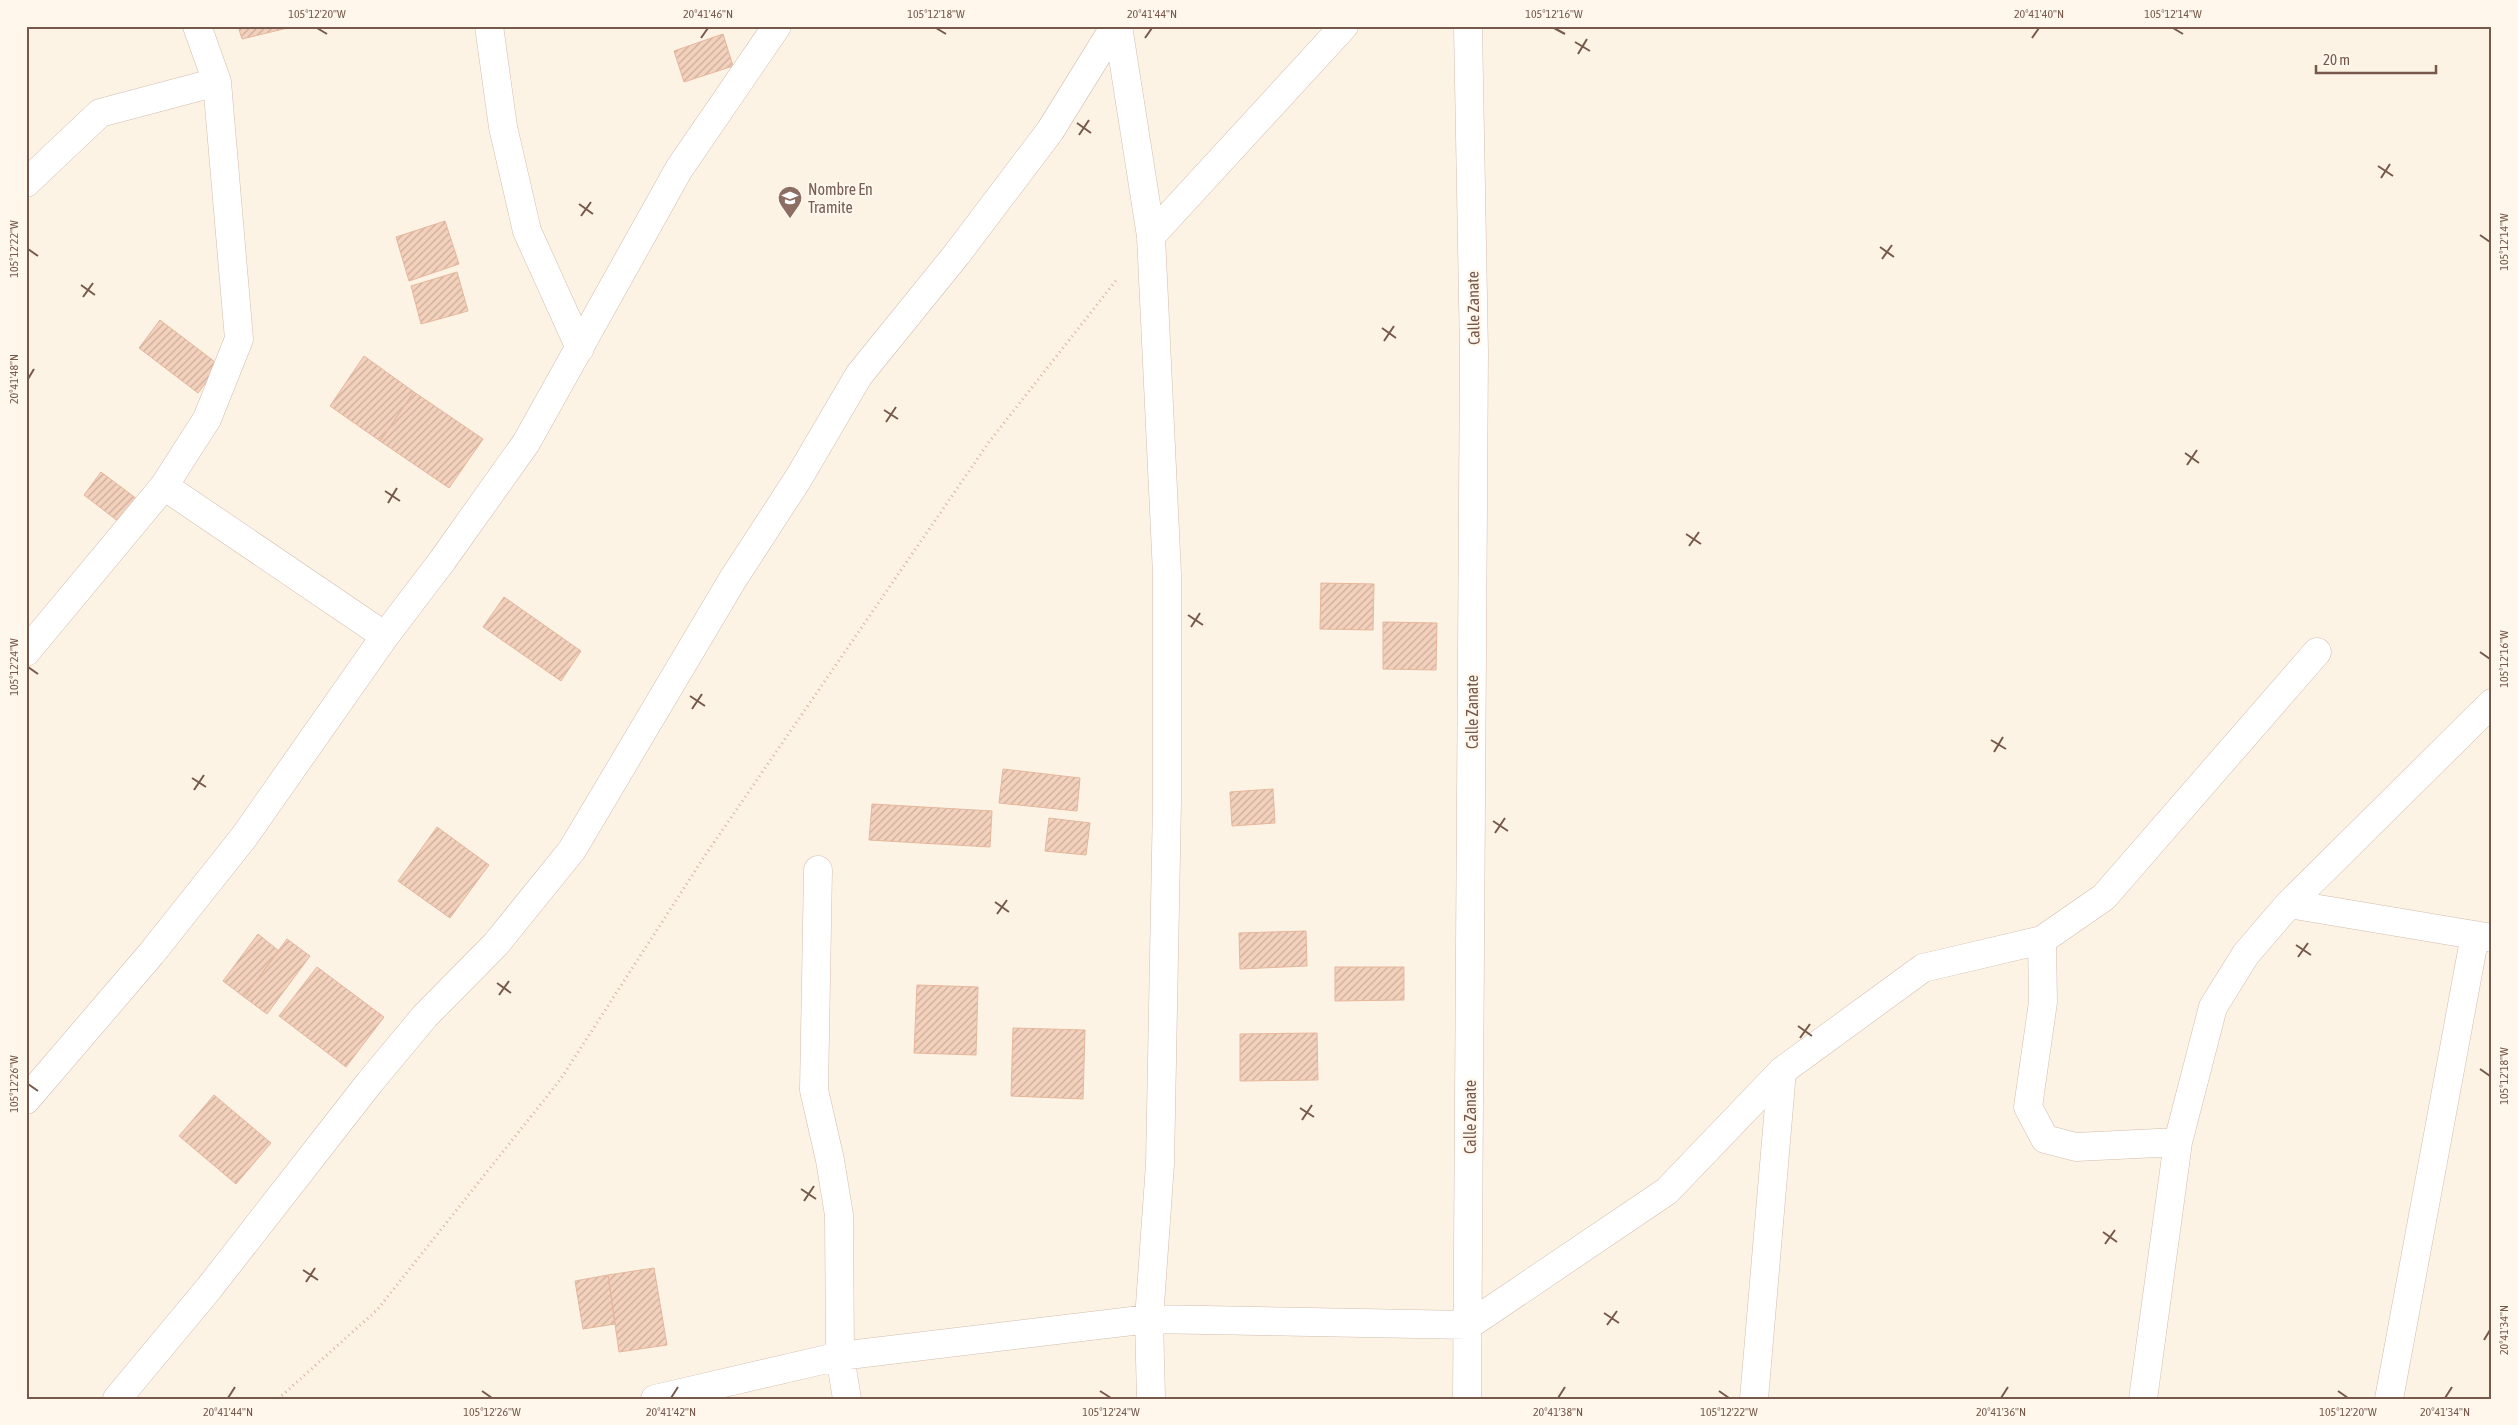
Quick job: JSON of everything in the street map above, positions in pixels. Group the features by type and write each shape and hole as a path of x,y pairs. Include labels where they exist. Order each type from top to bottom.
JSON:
{"street":[{"path":"26,652 164,486 207,419 239,339 217,82 197,26"},
{"path":"489,26 503,127 527,231 580,348"},
{"path":"26,1100 151,954 244,838 385,636 442,561 526,443 679,169 777,26"},
{"path":"1116,26 1151,236 1167,574 1167,802 1160,1164 1149,1319 1151,1399"},
{"path":"117,1399 210,1287 370,1082 425,1016 496,944 572,850 733,579 798,479 859,375 957,254 1050,131 1116,26"},
{"path":"1151,236 1344,26"},
{"name":"Calle Zanate","path":"1467,1399 1469,1325 1474,353 1468,26"},
{"path":"26,183 100,112 217,82"},
{"path":"164,486 385,636"},
{"path":"655,1399 840,1356 1149,1319 1469,1325 1667,1191 1782,1072 1923,968 2042,940 2104,897 2317,652"},
{"path":"2143,1399 2178,1142 2213,1007 2246,954 2289,904 2490,708"},
{"path":"818,870 814,1090 840,1215 840,1356 847,1399"},
{"path":"2289,904 2484,937 2389,1399"},
{"path":"2042,940 2043,1002 2028,1107 2045,1139 2076,1147 2178,1142"},
{"path":"1754,1399 1782,1072"}],"path":[{"path":"278,1399 377,1310 560,1080 706,854 988,442 1151,236"}],"building":[{"path":"238,26 296,26 242,39"},
{"path":"723,34 733,66 684,82 674,51"},
{"path":"445,221 459,264 409,281 396,237"},
{"path":"457,272 468,311 421,324 411,286"},
{"path":"160,320 219,365 198,393 139,348"},
{"path":"364,356 414,392 380,441 330,406"},
{"path":"414,392 483,439 449,488 380,441"},
{"path":"101,472 137,499 119,522 84,495"},
{"path":"1321,583 1374,584 1373,630 1320,629"},
{"path":"504,597 581,651 561,681 483,627"},
{"path":"1383,622 1437,623 1436,670 1383,669"},
{"path":"1003,769 1080,778 1077,811 999,803"},
{"path":"1273,789 1275,823 1232,826 1230,792"},
{"path":"872,804 992,811 990,847 869,840"},
{"path":"1049,818 1090,823 1086,855 1045,851"},
{"path":"437,827 489,865 450,918 398,881"},
{"path":"1306,931 1307,966 1240,969 1239,933"},
{"path":"258,934 279,951 244,997 223,981"},
{"path":"287,939 310,956 267,1014 244,997"},
{"path":"317,967 384,1017 346,1067 279,1016"},
{"path":"1335,967 1404,967 1404,1000 1335,1001"},
{"path":"917,985 978,987 976,1055 914,1053"},
{"path":"1013,1028 1085,1030 1083,1099 1011,1096"},
{"path":"1317,1033 1318,1080 1240,1081 1240,1034"},
{"path":"214,1095 271,1143 236,1184 179,1136"},
{"path":"654,1268 667,1345 619,1352 608,1275"},
{"path":"608,1275 615,1324 583,1329 575,1281"}],"place":[{"name":"Nombre En Tramite","path":"790,219"}]}
